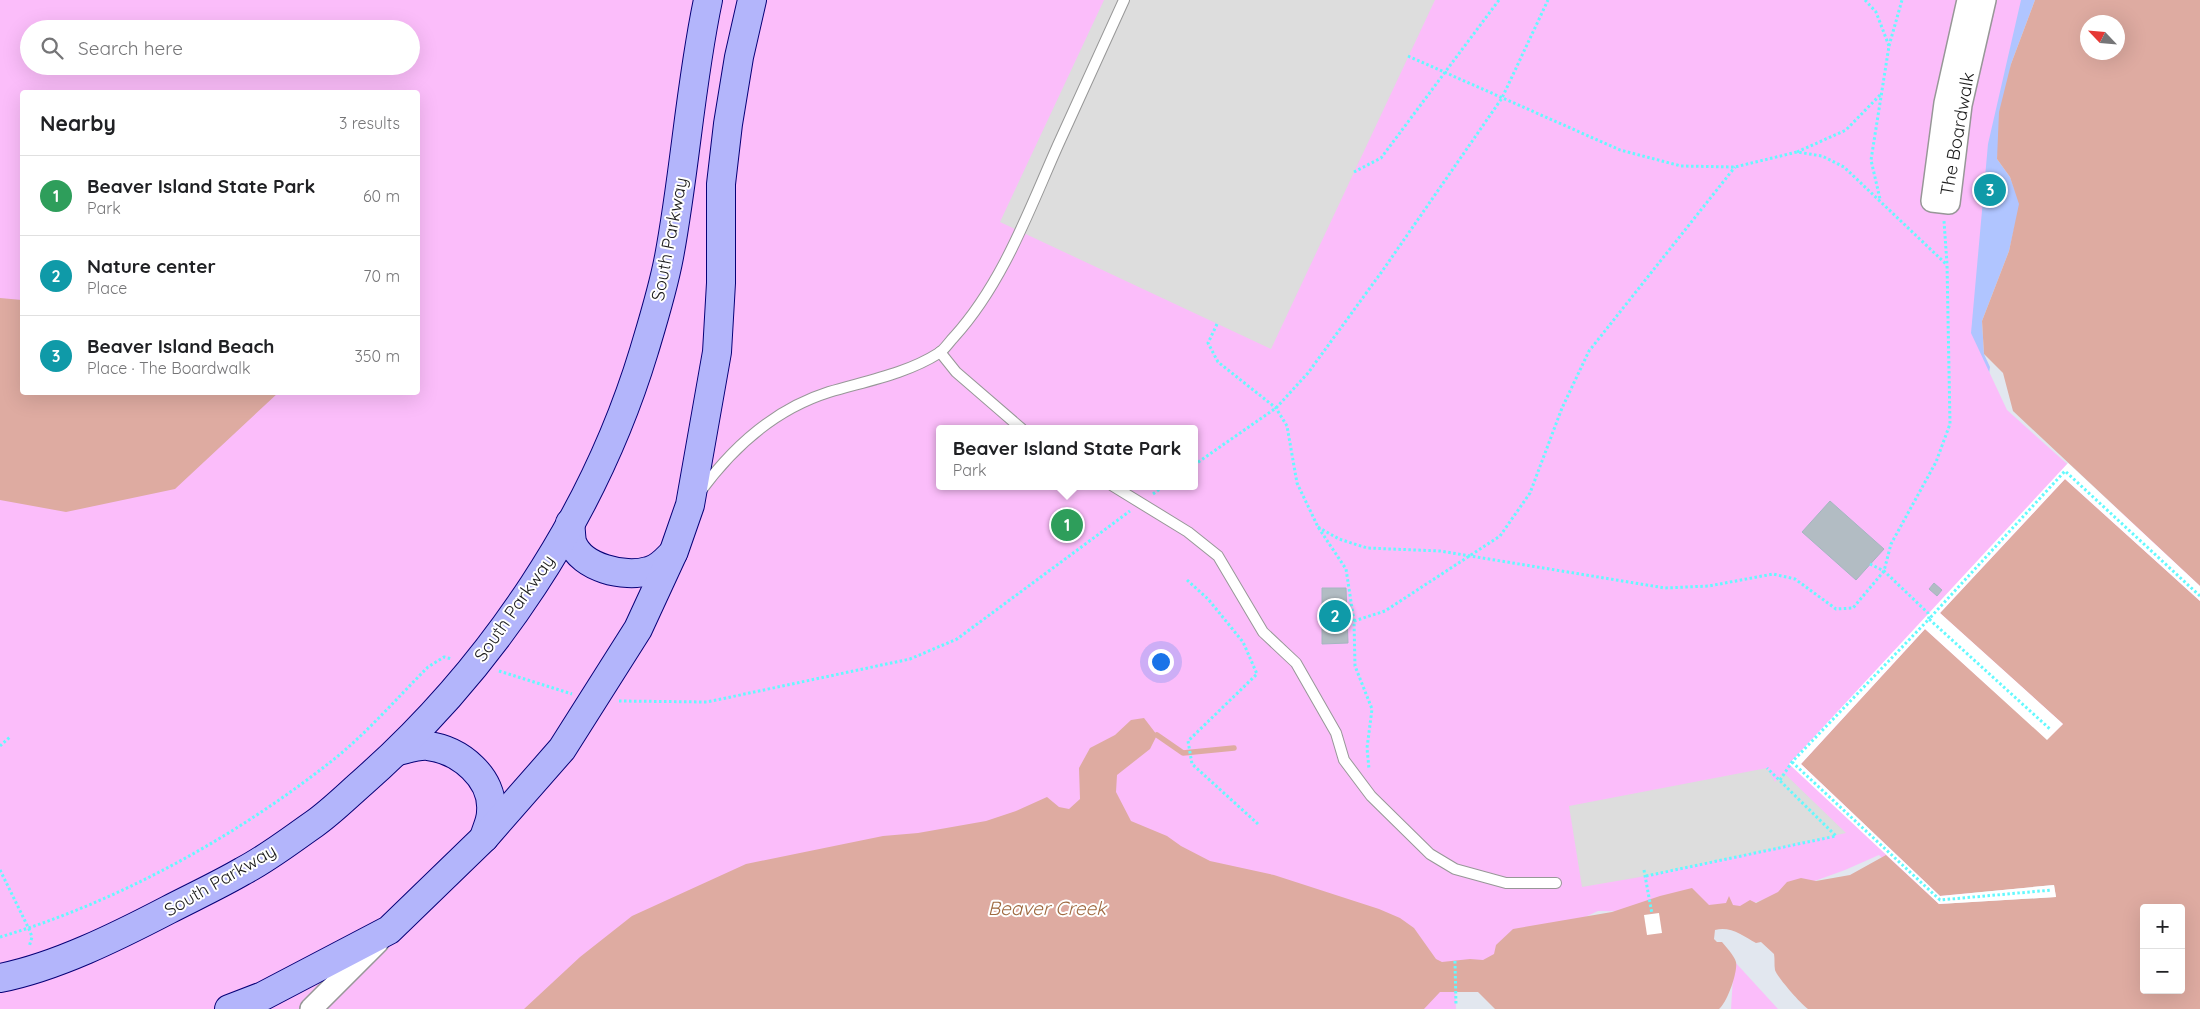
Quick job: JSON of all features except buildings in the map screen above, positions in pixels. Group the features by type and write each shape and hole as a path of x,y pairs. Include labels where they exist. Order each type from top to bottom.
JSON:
{"street":[{"name":"South Parkway","path":"10,976 118,936 245,870 316,822 398,751 476,664 539,576 600,466 625,408 643,352 669,259 694,79 708,0"},
{"path":"311,1009 484,838 562,749 638,628 674,551 690,505 717,352 721,283 721,184 725,144 739,57 752,0"},
{"name":"The Boardwalk","path":"1968,0 1945,103 1932,201 1942,203 1949,203 1961,105 1986,0"},
{"path":"570,523 572,542 576,550 584,558 597,566 614,572 629,574 649,571 661,565 674,551"},
{"path":"398,751 426,746 439,748 460,757 480,775 489,796 491,812 484,838"},
{"path":"229,1009 263,996 389,930"}],"lane":[{"path":"690,505 719,467 769,422 796,405 827,393 896,374 940,352 963,327 1008,254 1124,0"},
{"path":"940,352 956,372 1017,425"},
{"path":"1120,490 1188,532 1218,556 1263,632 1296,663 1336,733 1344,760 1371,796 1430,854 1454,869 1506,883 1556,883"}],"path":[{"path":"1354,172 1381,158 1499,0"},
{"path":"1198,462 1276,408 1308,373 1502,98 1548,0"},
{"path":"1865,0 1876,12 1889,46"},
{"path":"1880,200 1871,160 1889,46 1902,0"},
{"path":"1408,56 1620,150 1681,166 1735,167 1797,152 1846,130 1881,94"},
{"path":"1797,152 1822,156 1844,167 1947,264"},
{"path":"1354,621 1385,612 1500,536 1530,493 1562,408 1589,351 1735,167"},
{"path":"1318,526 1339,539 1367,548 1440,551 1665,588 1709,586 1773,574 1795,580 1836,609 1853,608 1884,571 1891,544 1936,462 1950,424 1947,264 1942,203"},
{"path":"1217,324 1208,343 1218,362 1276,408 1287,426 1297,483 1318,526 1346,569 1354,621 1354,666 1372,709 1367,748 1371,796"},
{"path":"1780,780 1792,762 1929,619 2065,471 2200,596"},
{"path":"1870,564 1884,571 1928,613 1929,619 2051,730"},
{"path":"1187,580 1208,599 1243,642 1256,674 1188,741 1192,764 1258,824"},
{"path":"0,746 11,736"},
{"path":"1792,762 1940,900 2052,890"},
{"path":"1646,876 1836,836 1767,768"},
{"path":"0,870 29,928 32,938 10,976"},
{"path":"1644,870 1652,914"},
{"path":"1454,960 1456,1005"}],"sand":[{"path":"1997,0 2035,0 2011,64 1997,159 2010,177 2020,204 2009,251 1982,321 1984,354 1990,367 1988,380 1966,390"}],"shaded area":[{"path":"0,0 2021,0 1988,144 1971,333 2007,410 2200,583 2200,798 1935,908 1879,855 1845,870 1726,913 1598,911 1455,978 1456,1009 0,1009"},
{"path":"1104,0 1435,0 1271,349 1000,222"},
{"path":"1767,768 1775,782 1783,772 1846,833 1646,876 1582,887 1569,806"},
{"path":"1734,961 1778,1009 1731,1009"}],"water":[{"path":"2035,0 2200,0 2200,586 2013,411 2003,373 1984,354 1982,321 2009,251 2019,204 2010,177 1997,159 1999,112 2011,64"},
{"path":"0,298 20,300 20,395 276,395 175,489 66,512 0,500"},
{"name":"Beaver Creek","path":"2065,479 2200,601 2200,1009 1808,1009 1780,978 1775,970 1774,954 1761,942 1756,943 1737,932 1721,929 1715,930 1714,939 1717,942 1722,942 1730,951 1735,959 1736,967 1734,980 1719,1009 1495,1009 1478,992 1440,992 1424,1009 524,1009 580,957 632,916 746,864 883,836 918,833 986,821 1016,811 1047,797 1059,807 1069,809 1080,799 1079,768 1090,748 1115,735 1131,720 1144,718 1157,735 1150,749 1117,775 1116,792 1131,821 1167,836 1181,846 1210,861 1274,875 1379,909 1400,918 1414,928 1436,959 1442,962 1470,959 1483,960 1494,954 1496,945 1513,929 1612,912 1660,896 1692,888 1709,905 1726,903 1729,896 1733,905 1740,906 1750,900 1756,903 1778,892 1787,882 1801,878 1816,881 1850,875 1886,855 1939,904 2056,897 2054,885 1940,896 1801,764 1925,629 2047,739 2063,724 1940,613"}],"pier":[{"path":"2068,463 2200,586 2200,601 2065,479 1940,613 2063,724 2047,740 1925,629 1801,764 1940,896 2054,885 2056,897 1939,904 1789,764"},
{"path":"1659,913 1662,933 1647,935 1644,915"}],"waterway":[{"path":"1157,735 1183,753 1234,748"}],"place":[{"name":"Beaver Island Beach","path":"1990,190"},
{"name":"Beaver Island State Park","path":"1067,525"},
{"name":"Nature center","path":"1335,616"}]}
